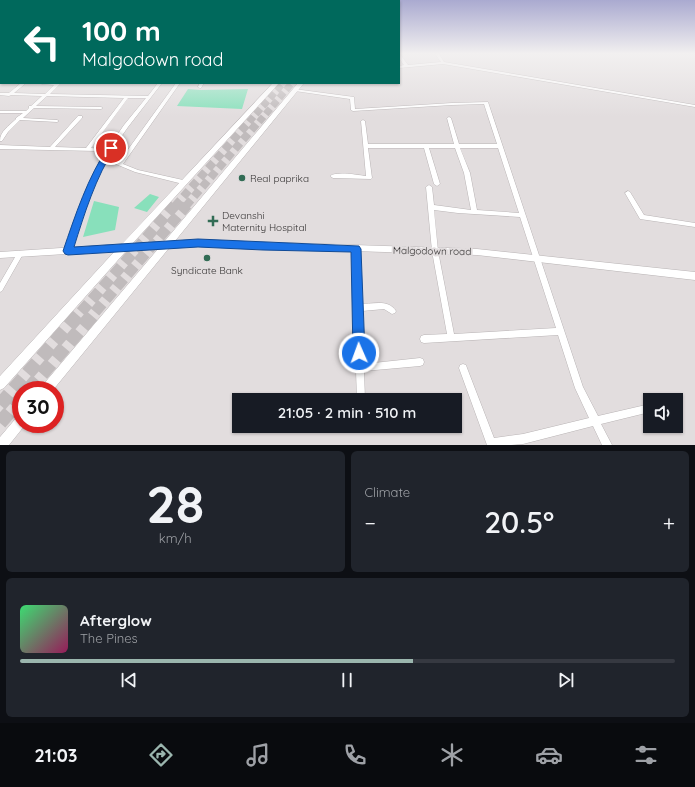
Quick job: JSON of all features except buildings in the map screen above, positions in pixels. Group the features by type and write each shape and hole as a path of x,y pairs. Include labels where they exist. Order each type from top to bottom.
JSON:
{"street":[{"path":"512,75 695,106"},
{"path":"9,95 23,84"},
{"path":"0,140 6,131 18,119 58,84"},
{"path":"68,251 78,219 104,158 159,84"},
{"path":"120,164 177,84"},
{"path":"0,384 183,182 275,84"},
{"path":"53,381 300,84"},
{"path":"295,90 352,98 353,110 486,103 579,388 607,445"},
{"path":"0,94 148,97"},
{"path":"88,149 127,96"},
{"path":"31,107 101,108"},
{"path":"0,112 26,112"},
{"path":"52,148 80,117"},
{"path":"449,118 467,173 474,212"},
{"path":"18,119 57,121"},
{"path":"333,176 369,178 363,121"},
{"path":"366,146 500,146"},
{"path":"426,146 437,184"},
{"path":"0,147 100,150 104,158 137,171 183,182"},
{"path":"429,187 435,251 451,337"},
{"path":"628,193 642,217 695,225"},
{"path":"431,208 523,215"},
{"name":"Malgodown road","path":"123,248 198,243 476,252 695,276"},
{"path":"0,255 123,248"},
{"path":"356,249 361,393"},
{"path":"0,289 20,254"},
{"path":"357,308 385,306 392,311"},
{"path":"424,339 560,331"},
{"path":"359,368 420,362"},
{"path":"463,368 485,423 491,443 523,439 643,410"},
{"path":"1,445 12,432"}],"tunnel":[{"path":"249,122 282,84"},
{"path":"259,122 291,84"},
{"path":"175,206 250,121"},
{"path":"186,206 259,121"},
{"path":"81,312 175,205"},
{"path":"95,312 187,205"},
{"path":"0,405 82,311"},
{"path":"36,381 96,311"},
{"path":"0,423 12,409"}],"place":[{"name":"Real paprika","path":"242,178"},
{"name":"Devanshi Maternity Hospital","path":"213,221"},
{"name":"Syndicate Bank","path":"207,258"}],"route":[{"path":"111,148 104,158 78,219 68,251 198,243 356,249 359,353"}]}
